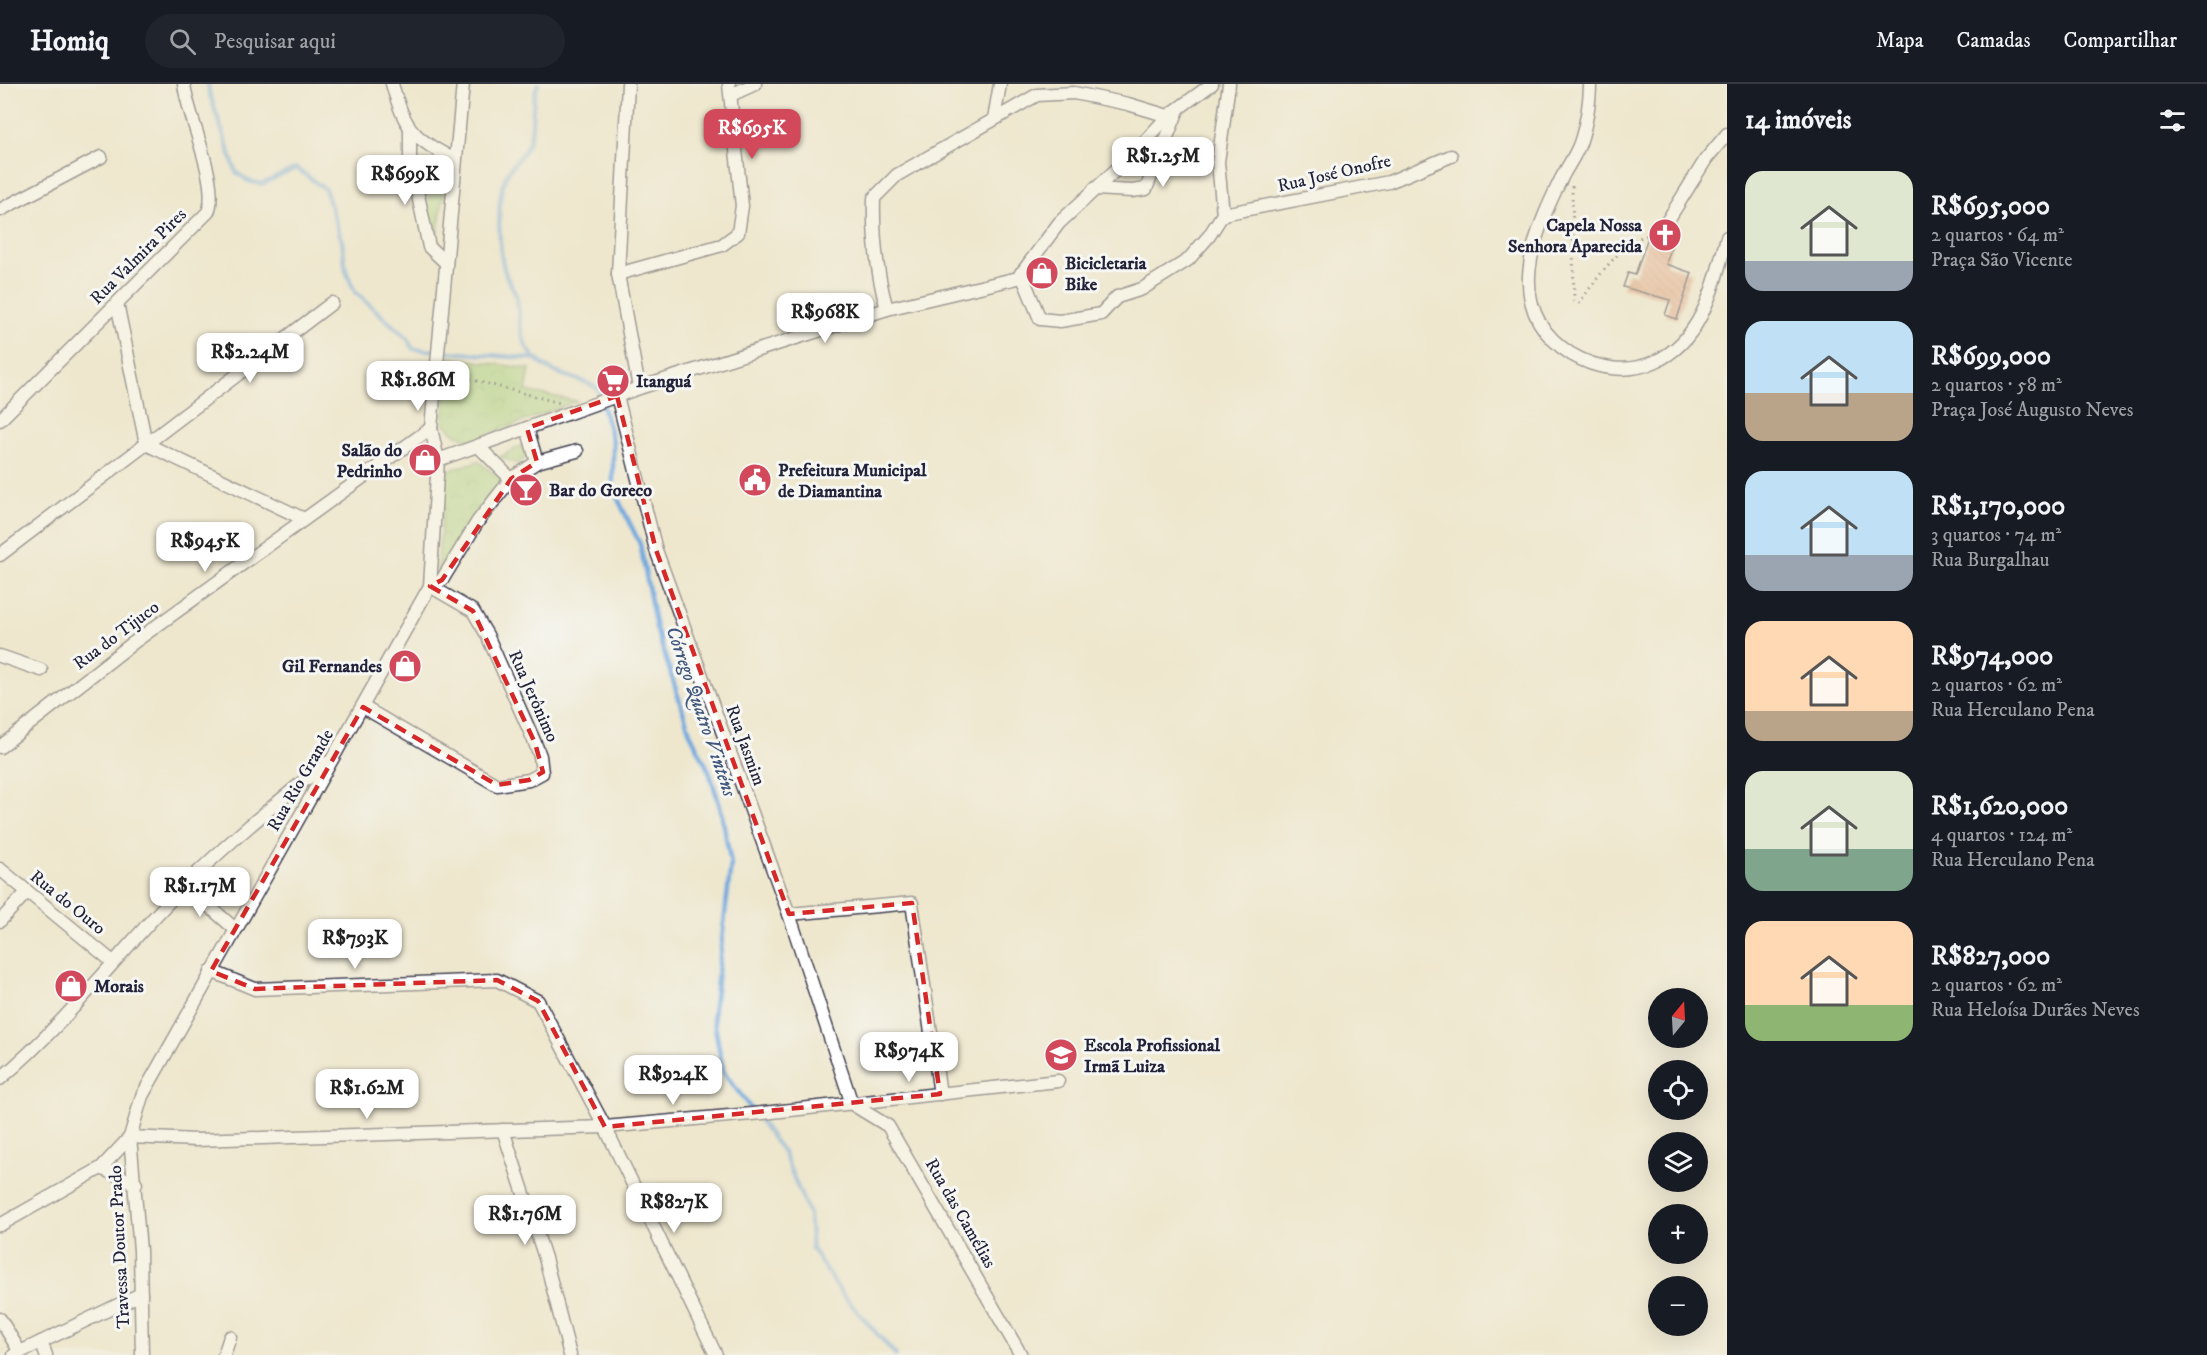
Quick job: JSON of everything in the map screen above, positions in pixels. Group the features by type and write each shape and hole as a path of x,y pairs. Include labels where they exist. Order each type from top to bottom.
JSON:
{"street":[{"name":"Rua Valmira Pires","path":"0,420 208,212 212,203 213,191 186,102 184,84"},
{"path":"392,84 400,114 410,129 420,141 455,160"},
{"name":"Rua Rio Grande","path":"130,1137 142,1096 430,586 438,460 432,428 463,84"},
{"path":"628,84 618,274 639,388"},
{"path":"618,274 722,245 738,233 742,206 730,90 755,84"},
{"path":"994,119 1000,84"},
{"path":"438,460 639,388 886,309 1018,278 1051,231 1173,113 1212,84"},
{"path":"1021,273 1040,319 1060,321 1101,314 1117,297 1142,289 1188,260 1209,236 1223,214 1218,162 1229,84"},
{"path":"1590,84 1580,143 1536,239 1528,289 1530,305 1549,335 1563,349 1595,366 1615,369 1650,364 1667,357 1679,347 1701,318 1713,287 1727,237"},
{"path":"886,309 877,274 873,242 874,198 897,175 1037,95 1074,93 1173,113"},
{"path":"1094,189 1132,191 1146,189 1173,113"},
{"path":"410,129 410,157 429,247 446,262"},
{"path":"1660,233 1706,159 1727,134"},
{"name":"Rua José Onofre","path":"1223,214 1389,182 1451,156"},
{"path":"0,210 102,157"},
{"path":"117,303 146,444"},
{"path":"0,555 332,303"},
{"name":"Rua Jasmim","path":"613,398 656,550 789,914 852,1104"},
{"name":"Rua do Tijuco","path":"0,747 133,643 432,428"},
{"path":"527,428 537,462"},
{"path":"146,444 304,519"},
{"path":"478,446 511,479"},
{"path":"430,586 442,580 478,520 511,479 537,462 577,451"},
{"name":"Rua Jerônimo","path":"363,707 497,785 529,780 542,773 538,749 487,635 473,611 430,586"},
{"path":"0,656 42,670"},
{"path":"0,1079 36,1048 185,885 247,828 334,757"},
{"name":"Rua do Ouro","path":"0,869 113,962"},
{"path":"185,885 235,929"},
{"path":"0,921 27,892"},
{"path":"789,914 912,903 940,1094"},
{"path":"211,971 255,989 497,980 538,1001 605,1127 716,1355"},
{"path":"0,1225 101,1168 130,1137 196,1140 605,1127 744,1115 1058,1081"},
{"name":"Rua das Camélias","path":"852,1104 888,1126 1022,1355"},
{"path":"503,1130 545,1258 570,1355"},
{"name":"Travessa Doutor Prado","path":"130,1137 136,1184 142,1355"},
{"path":"101,1168 136,1184"},
{"path":"0,1318 17,1353 141,1294"},
{"path":"224,1355 230,1337"},
{"path":"41,1342 46,1355"}],"path":[{"path":"1567,168 1572,188 1574,301 1579,303 1607,266 1639,237 1660,233"},
{"path":"438,366 587,407"}],"highlighted area":[{"path":"617,396 656,550 789,914 912,903 940,1094 605,1127 538,1001 497,980 255,989 211,971 363,707 497,785 529,780 543,772 535,743 473,611 430,586 442,580 511,479 537,462 527,428"}],"green space":[{"path":"414,160 435,160 446,181 435,249"},
{"path":"449,357 530,369 526,391 577,401 472,441 455,434 443,422"},
{"path":"522,445 528,456 517,464 500,457"},
{"path":"478,461 502,480 466,531 443,573 437,569 447,471"}],"building":[{"path":"1648,237 1672,245 1666,264 1692,273 1677,319 1665,315 1670,300 1623,287 1628,273 1635,275"}],"waterway":[{"path":"208,84 236,172 248,181 262,184 296,168 325,189 342,241 346,271 355,292 407,338 413,349 538,359"},
{"name":"Córrego Quatro Vinténs","path":"538,84 535,92 530,139 525,150 508,172 503,186 499,211 503,265 514,290 522,334 530,352 553,371 597,388 613,442 613,489 640,544 656,628 690,733 709,771 721,810 731,864 713,1015 723,1071 783,1152 809,1214 812,1249 842,1294 896,1355"}],"place":[{"name":"Capela Nossa Senhora Aparecida","path":"1665,235"},
{"name":"Bicicletaria Bike","path":"1042,273"},
{"name":"Itanguá","path":"613,381"},
{"name":"Salão do Pedrinho","path":"425,460"},
{"name":"Prefeitura Municipal de Diamantina","path":"755,480"},
{"name":"Bar do Goreco","path":"526,490"},
{"name":"Gil Fernandes","path":"405,666"},
{"name":"Morais","path":"71,986"},
{"name":"Escola Profissional Irmã Luiza","path":"1061,1055"}]}
